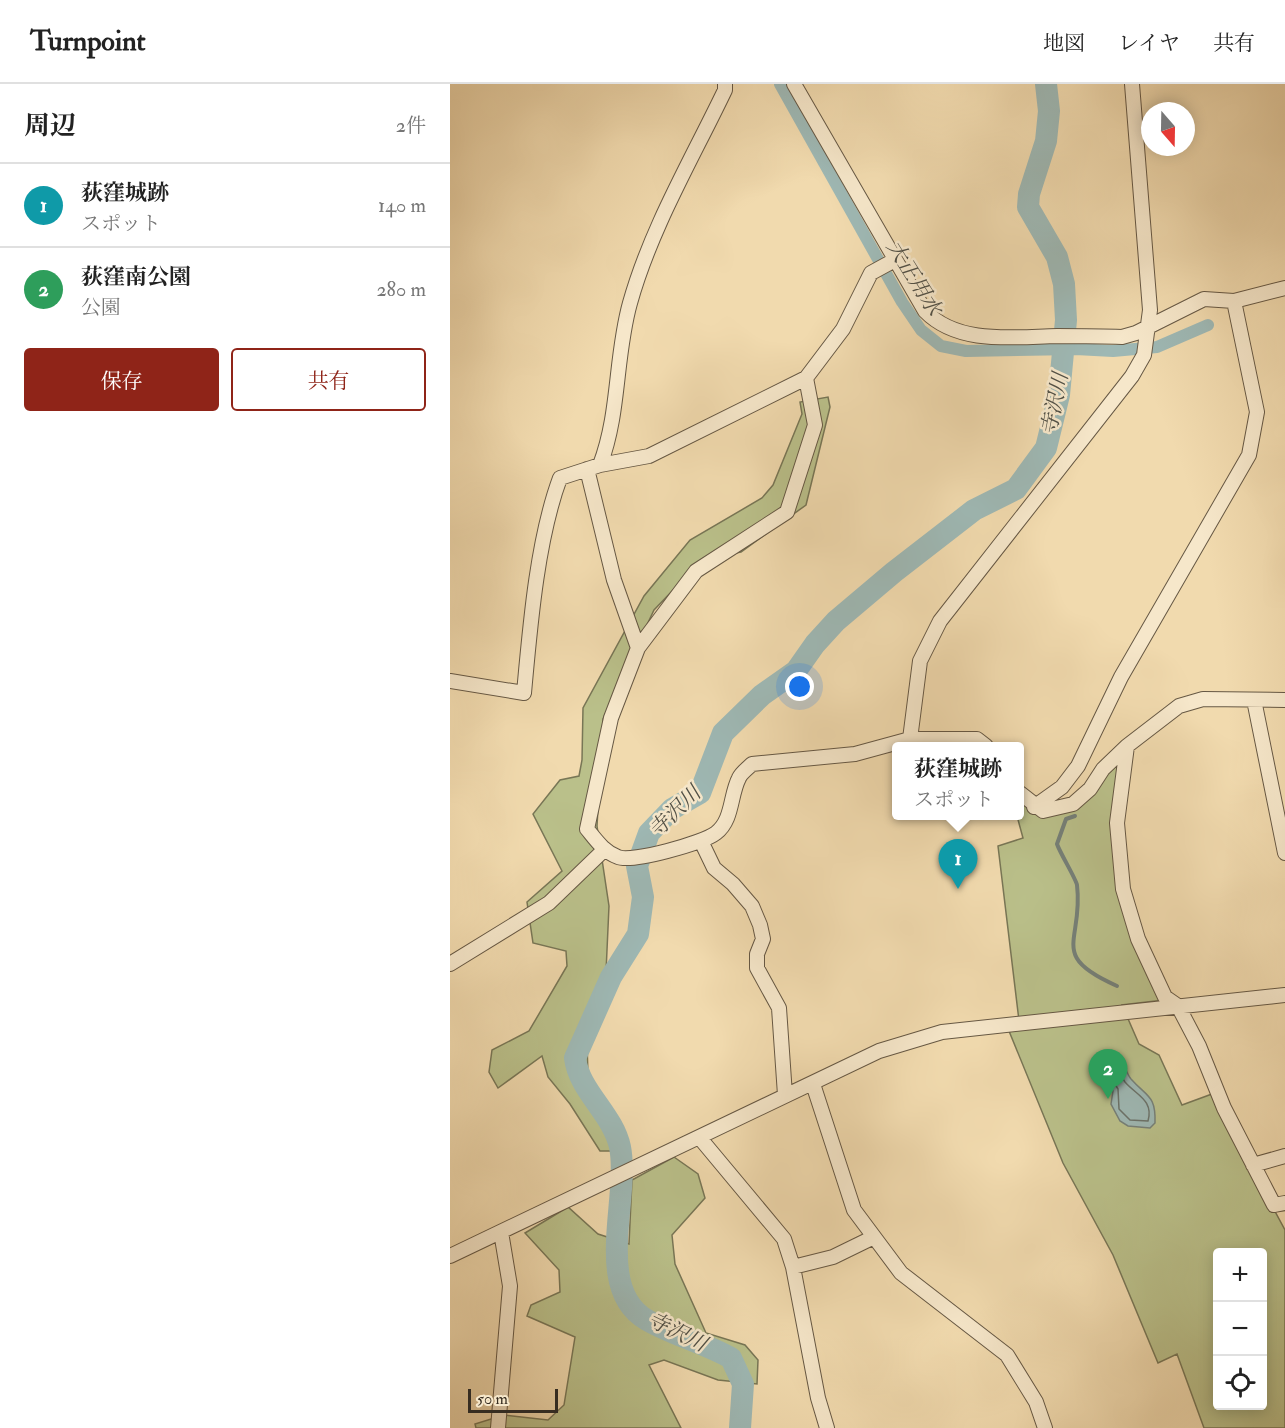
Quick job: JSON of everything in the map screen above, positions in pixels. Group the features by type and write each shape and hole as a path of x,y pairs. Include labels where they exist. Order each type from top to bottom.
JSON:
{"street":[{"path":"638,648 614,580 594,467 609,442 629,305 645,256 725,90 725,84"},
{"path":"794,84 890,262 925,311 942,325 975,335 1122,337 1147,331 1204,299 1234,301 1285,288"},
{"path":"910,739 920,661 940,621 1132,376 1144,355 1150,310 1132,84"},
{"path":"450,681 524,693 529,642 549,506 560,478 594,467 649,456 806,378 843,328 874,271 890,262"},
{"path":"1034,807 1062,787 1078,766 1121,677 1249,454 1257,412 1234,301"},
{"path":"806,378 815,425 787,512 696,571 638,648 611,718 587,829 604,850 620,858 653,854 701,841 717,833 728,818 739,777 752,764 855,754 892,744"},
{"path":"1024,797 1043,812 1073,804 1090,789 1103,769 1127,746 1179,706 1203,699 1285,700"},
{"path":"1254,700 1284,845"},
{"path":"899,742 910,739 977,739 980,742"},
{"path":"1127,746 1117,823 1124,889 1138,939 1165,997 1178,1006 1199,1046 1224,1108 1274,1205 1285,1203"},
{"path":"701,841 714,868 733,884 752,906 760,925 763,939 757,954 757,968 779,1008 785,1095"},
{"path":"450,964 549,903 604,850"},
{"path":"450,1256 879,1051 942,1032 1285,994"},
{"path":"813,1084 854,1210 902,1273 1007,1355 1036,1401 1045,1428"},
{"path":"699,1137 784,1239 793,1268 826,1428"},
{"path":"1253,1165 1285,1156"},
{"path":"498,1428 510,1286 501,1232"},
{"path":"793,1268 833,1257 874,1237"}],"green space":[{"path":"828,397 830,407 806,505 741,552 703,559 654,610 603,719 597,826 609,906 606,972 587,1040 588,1077 610,1115 613,1151 600,1151 570,1104 548,1077 542,1056 498,1088 489,1072 492,1050 529,1031 567,966 566,951 533,943 527,902 562,871 533,814 560,780 579,776 582,760 583,708 644,596 690,540 762,498 773,485 802,414 800,402"},
{"path":"1120,760 1119,893 1164,1000 1122,1005 1139,1044 1159,1055 1182,1105 1212,1094 1285,1230 1285,1428 1204,1428 1177,1354 1158,1363 1113,1255 1063,1163 1009,1031 1020,1029 998,846 1023,838 1018,820 1024,820 1024,800 1079,807 1106,771"},
{"path":"674,1157 698,1174 705,1198 672,1235 675,1264 706,1333 745,1345 758,1360 757,1384 718,1380 664,1360 649,1365 681,1428 476,1428 475,1424 504,1415 548,1420 564,1405 575,1337 527,1316 531,1305 560,1292 559,1270 525,1233 568,1207 598,1234 629,1244 632,1180"}],"water":[{"path":"1107,1056 1120,1058 1131,1079 1152,1102 1155,1123 1150,1128 1128,1126 1120,1121 1111,1104 1113,1091 1099,1072"}],"waterway":[{"name":"大正用水","path":"780,84 902,302 921,330 941,346 966,351 1076,349 1113,351 1157,347 1208,325"},
{"name":"寺沢川","path":"740,1428 743,1384 731,1358 647,1320 631,1306 621,1287 617,1265 622,1168 620,1147 611,1124 583,1081 575,1058 611,977 638,934 643,897 637,866 649,833 672,809 700,793 723,733 762,695 796,671 815,644 836,621 894,572 974,510 1016,489 1046,448 1059,395 1066,320 1064,284 1057,257 1028,207 1029,194 1046,141 1049,111 1046,84"},
{"path":"1075,816 1066,819 1057,844 1077,885 1078,904 1073,945 1075,955 1082,965 1095,975 1117,986"}],"place":[{"name":"荻窪城跡","path":"958,889"},
{"name":"荻窪南公園","path":"1108,1099"}]}
